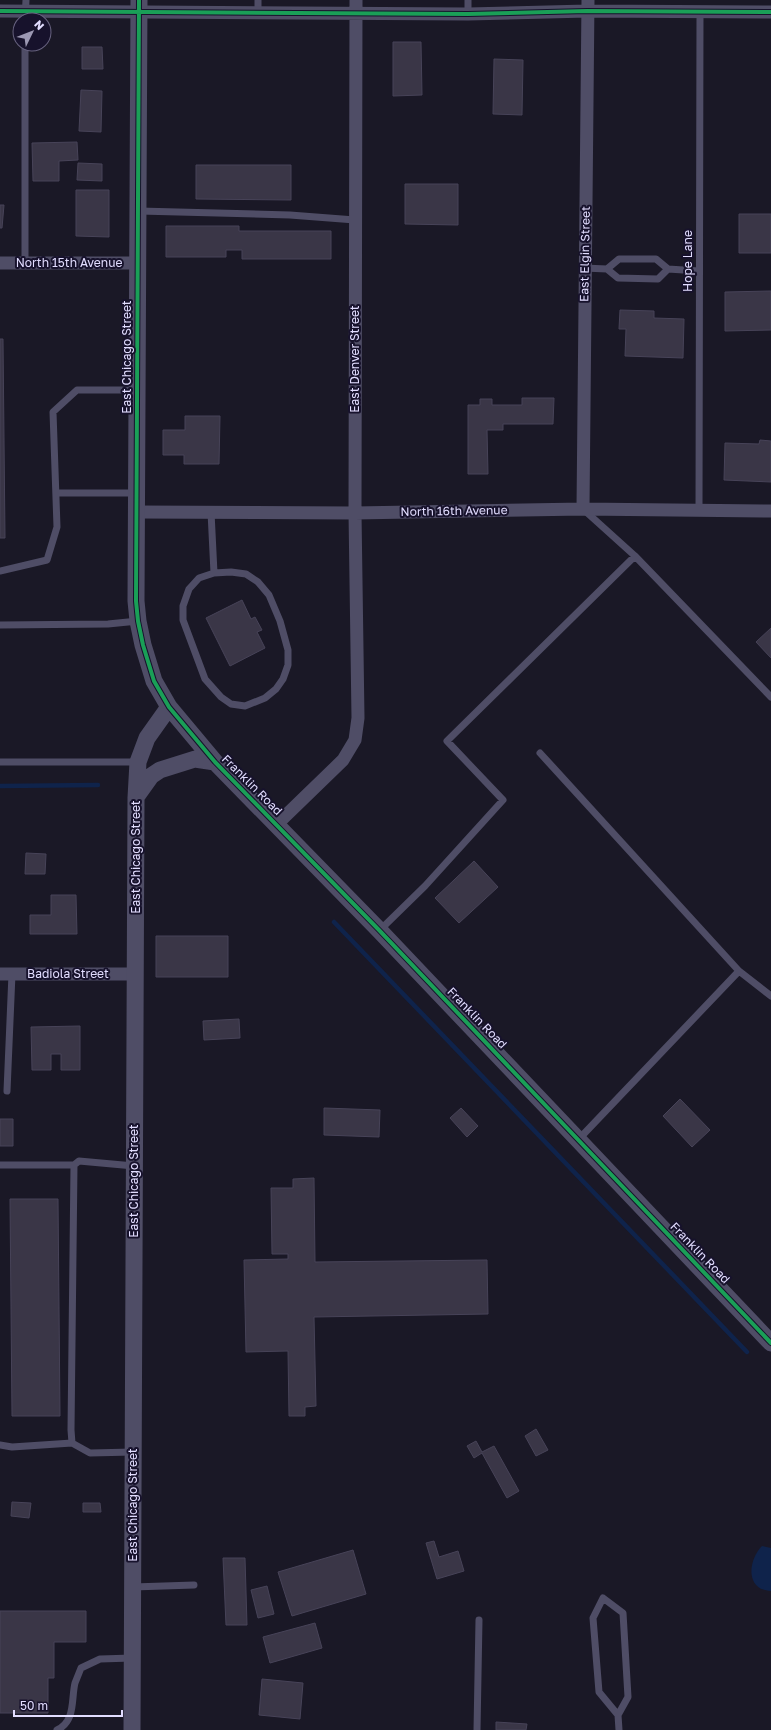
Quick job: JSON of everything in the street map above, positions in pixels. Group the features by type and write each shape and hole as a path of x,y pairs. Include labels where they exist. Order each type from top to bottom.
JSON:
{"street":[{"path":"0,11 139,5 355,6 468,14 588,5 700,12 771,12"},
{"name":"East Chicago Street","path":"132,1730 136,798 138,762 147,738 169,707 154,681 138,621 136,601 139,5"},
{"name":"East Elgin Street","path":"583,509 584,268 588,5"},
{"name":"East Denver Street","path":"277,824 343,760 354,740 358,718 355,513 355,6"},
{"name":"North 15th Avenue","path":"0,263 138,263"},
{"name":"North 16th Avenue","path":"136,512 355,513 583,509 769,512"},
{"name":"Franklin Road","path":"169,707 215,762 380,930 771,1343"},
{"path":"136,798 151,776 160,770 195,759 215,762"},
{"name":"Badiola Street","path":"6,974 135,974"}],"lane":[{"path":"468,0 468,14"},
{"name":"Hope Lane","path":"699,510 700,12"},
{"path":"25,52 25,263"},
{"path":"138,211 290,215 355,220"},
{"path":"607,269 619,259 656,259 668,269 700,271"},
{"path":"584,268 607,269 618,278 658,279 668,269"},
{"path":"0,571 47,560 57,527 53,412 76,390 137,390"},
{"path":"56,493 137,493"},
{"path":"583,509 635,556 771,697"},
{"path":"211,512 214,573"},
{"path":"380,930 425,886 503,800 447,741 635,556"},
{"path":"231,572 246,574 258,582 269,595 280,621 288,650 288,665 283,679 276,689 265,698 245,706 231,704 221,697 205,679 183,620 183,606 189,589 200,578 214,573 231,572"},
{"path":"0,625 108,624 138,621"},
{"path":"540,753 739,971 771,995"},
{"path":"0,762 138,762"},
{"path":"578,1140 739,971"},
{"path":"6,974 7,1091"},
{"path":"0,1165 74,1165 79,1161 134,1166"},
{"path":"72,1443 74,1165"},
{"path":"0,1444 12,1447 72,1443 90,1453 133,1452"},
{"path":"132,1587 194,1585"},
{"path":"618,1715 600,1692 593,1618 603,1598 623,1613 628,1697 618,1715 619,1730"},
{"path":"477,1730 479,1620"},
{"path":"57,1730 67,1722 73,1707 75,1683 81,1668 100,1659 132,1658"}],"water":[{"path":"762,1546 771,1548 771,1591 757,1586 753,1580 752,1566 757,1552"}],"building":[{"path":"393,42 421,42 422,95 393,96"},
{"path":"82,47 102,47 103,69 82,69"},
{"path":"494,59 523,60 522,115 493,114"},
{"path":"81,90 102,91 101,132 79,131"},
{"path":"77,142 78,160 59,161 59,181 33,181 32,143"},
{"path":"78,163 102,164 102,181 77,180"},
{"path":"196,165 291,165 291,200 196,199"},
{"path":"405,184 458,184 458,225 405,224"},
{"path":"76,190 109,190 109,237 76,236"},
{"path":"0,205 4,205 2,228 0,228"},
{"path":"739,214 771,214 771,253 739,253"},
{"path":"166,226 239,226 239,231 331,231 331,259 242,259 242,250 226,250 226,257 166,257"},
{"path":"771,291 771,330 725,331 725,292"},
{"path":"620,310 654,311 654,318 684,319 683,358 625,356 626,329 619,329"},
{"path":"0,339 3,339 5,538 0,538"},
{"path":"522,398 554,398 553,424 503,424 503,430 487,430 488,474 468,474 468,405 480,405 480,399 492,399 492,405 522,405"},
{"path":"185,416 220,416 219,464 184,464 184,455 163,455 163,430 185,430"},
{"path":"760,440 771,441 771,482 724,480 725,443 759,444"},
{"path":"242,600 251,619 255,617 262,630 257,632 265,648 230,666 206,618"},
{"path":"771,628 771,658 756,642"},
{"path":"26,853 46,854 45,874 25,874"},
{"path":"474,861 498,887 459,923 435,898"},
{"path":"51,895 76,895 77,934 30,934 30,915 51,915"},
{"path":"156,936 228,936 228,977 156,977"},
{"path":"239,1019 240,1038 204,1040 203,1021"},
{"path":"80,1026 80,1070 61,1070 61,1054 51,1054 51,1070 32,1070 31,1027"},
{"path":"680,1099 710,1130 692,1147 663,1116"},
{"path":"324,1108 380,1110 379,1137 324,1135"},
{"path":"461,1108 478,1126 467,1137 450,1118"},
{"path":"0,1119 13,1119 13,1146 0,1146"},
{"path":"314,1178 315,1262 487,1260 488,1314 314,1317 316,1406 305,1407 305,1416 289,1416 288,1351 246,1352 244,1260 288,1259 288,1254 272,1254 271,1188 293,1188 293,1179"},
{"path":"10,1199 58,1199 60,1416 12,1416"},
{"path":"536,1429 548,1450 536,1456 525,1436"},
{"path":"476,1441 482,1452 494,1446 519,1491 507,1498 482,1453 474,1458 467,1446"},
{"path":"12,1502 31,1503 29,1518 11,1516"},
{"path":"83,1503 100,1503 101,1512 83,1512"},
{"path":"434,1541 439,1557 458,1551 464,1571 437,1579 426,1543"},
{"path":"353,1550 366,1594 292,1616 278,1572"},
{"path":"223,1558 245,1558 247,1625 226,1625"},
{"path":"267,1586 274,1614 258,1618 251,1590"},
{"path":"0,1611 86,1611 86,1642 54,1642 54,1678 48,1678 48,1713 0,1713"},
{"path":"315,1623 322,1648 270,1663 263,1637"},
{"path":"262,1679 303,1683 300,1719 259,1715"},
{"path":"496,1722 527,1724 526,1730 496,1730"}],"waterway":[{"path":"0,786 98,785"},
{"path":"334,922 747,1352"}],"cycle path":[{"path":"139,0 136,601 143,645 154,681 169,707 215,762 379,930 771,1343"},
{"path":"0,11 468,14 587,11 771,12"}]}
